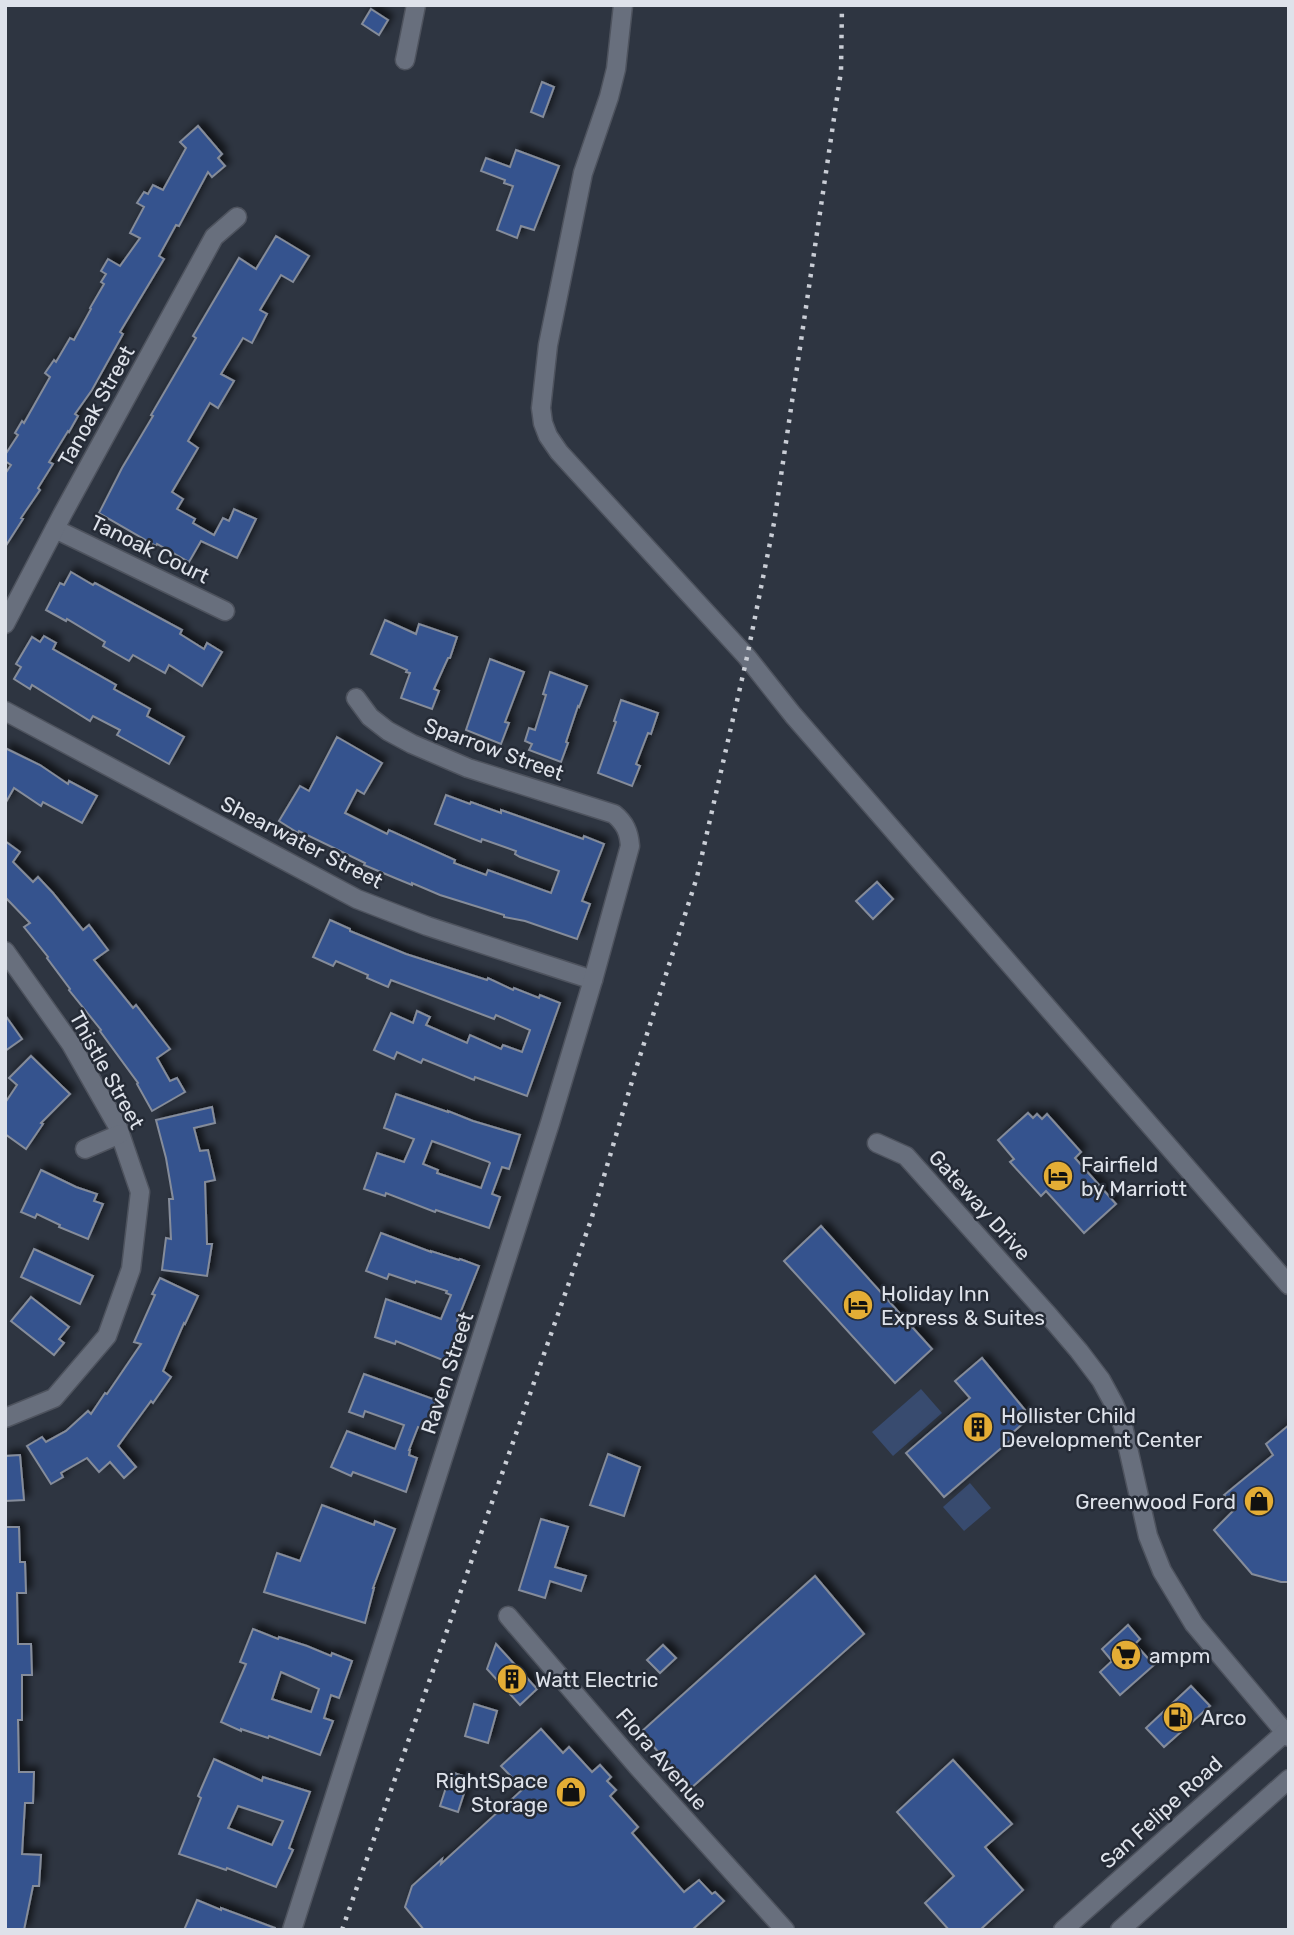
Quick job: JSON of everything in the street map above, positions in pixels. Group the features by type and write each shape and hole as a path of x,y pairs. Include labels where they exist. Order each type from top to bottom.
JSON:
{"street":[{"path":"405,60 416,5"},
{"path":"622,5 616,69 583,173 548,345 541,408 548,436 559,452 747,657 793,715 1289,1285"},
{"name":"Tanoak Street","path":"5,624 215,237 237,217"},
{"name":"Tanoak Court","path":"55,529 225,611"},
{"name":"Sparrow Street","path":"356,698 370,717 412,744 468,768 614,814 625,826"},
{"name":"Shearwater Street","path":"5,710 357,900 427,926 593,980"},
{"name":"Raven Street","path":"292,1930 467,1387 593,980 630,846 625,826"},
{"name":"Thistle Street","path":"5,951 71,1044 117,1125 139,1192 131,1269 107,1336 54,1398 5,1418"},
{"path":"85,1149 120,1134"},
{"name":"Gateway Drive","path":"877,1143 906,1156 1050,1317 1101,1380 1123,1426 1142,1515 1162,1571 1194,1624 1287,1733"},
{"name":"Flora Avenue","path":"508,1616 637,1766 785,1930"},
{"name":"San Felipe Road","path":"1063,1930 1287,1733"},
{"path":"1120,1930 1289,1779"}],"shaded area":[{"path":"921,1389 942,1413 893,1456 872,1432"},
{"path":"970,1483 991,1508 964,1531 943,1507"}],"building":[{"path":"371,9 388,20 379,35 362,24"},
{"path":"542,82 554,87 543,117 531,112"},
{"path":"198,126 222,154 218,158 225,166 212,177 208,172 179,226 176,225 159,256 164,259 120,332 123,334 92,390 75,414 78,416 69,432 49,462 53,464 38,488 40,490 5,547 5,474 11,465 5,461 5,455 18,435 15,433 22,421 24,423 50,377 45,373 54,360 56,362 70,338 74,340 91,309 104,284 101,282 106,274 101,271 108,259 120,266 140,238 130,233 144,207 137,203 144,192 148,194 153,185 163,190 186,148 180,142"},
{"path":"516,150 559,166 534,230 521,226 517,238 497,230 513,186 481,171 486,158 510,167"},
{"path":"276,236 309,256 293,282 281,275 260,310 267,314 252,343 243,338 221,374 234,381 218,408 210,403 188,441 198,448 172,492 183,499 177,509 195,519 193,523 214,535 223,518 229,521 234,509 256,519 237,558 201,541 189,562 99,513 196,338 193,336 239,258 256,269"},
{"path":"71,572 182,630 180,634 204,649 207,643 222,652 202,686 169,665 165,673 133,655 129,661 103,646 105,642 67,619 66,621 46,610 60,583 64,585"},
{"path":"385,620 416,634 419,624 457,637 434,689 439,691 432,709 401,698 410,673 371,654"},
{"path":"44,636 56,643 53,649 116,685 114,689 150,709 147,716 184,737 169,764 117,735 120,730 93,716 90,721 32,685 30,689 14,679 21,667 16,664 32,637 40,642"},
{"path":"490,659 524,672 505,722 509,723 501,744 466,730"},
{"path":"550,672 587,686 561,762 529,750 532,744 525,741 529,728 535,730"},
{"path":"621,700 658,713 636,764 640,766 632,786 598,773"},
{"path":"337,737 382,763 364,794 357,790 345,813 387,834 389,830 455,860 454,863 486,875 488,870 551,893 559,871 520,857 515,854 516,851 482,839 481,842 435,824 446,795 604,844 582,901 590,904 577,939 412,885 364,865 365,863 299,831 298,833 279,821 300,786 309,791"},
{"path":"5,748 40,765 68,784 69,781 97,796 82,823 43,802 41,806 14,788 5,804"},
{"path":"5,841 20,852 13,862 33,882 38,877 83,930 89,925 108,950 94,960 133,1008 136,1005 170,1049 157,1058 170,1081 177,1078 185,1092 152,1111 138,1083 24,927 30,923 5,897"},
{"path":"877,882 893,899 873,919 856,901"},
{"path":"330,920 406,954 560,1003 527,1096 475,1077 474,1080 423,1059 421,1063 397,1052 394,1059 374,1050 391,1013 413,1023 417,1011 430,1017 426,1025 467,1043 470,1035 501,1049 503,1045 522,1052 530,1030 496,1015 494,1019 391,980 388,987 336,961 333,966 313,957"},
{"path":"5,1015 22,1039 5,1051"},
{"path":"31,1056 70,1094 41,1123 43,1124 26,1149 5,1134 5,1103 17,1085 9,1078"},
{"path":"396,1094 520,1135 509,1169 502,1167 492,1194 500,1197 489,1228 436,1210 435,1212 386,1193 385,1196 364,1189 377,1153 404,1162 414,1139 384,1128","holes":["432,1141 489,1162 481,1188 437,1173 438,1170 423,1164"]},
{"path":"212,1107 215,1123 194,1128 200,1151 208,1150 215,1180 205,1182 207,1244 212,1244 207,1276 162,1270 166,1238 171,1239 169,1199 173,1199 156,1120"},
{"name":"Fairfield by Marriott","path":"1028,1113 1033,1118 1037,1114 1042,1119 1047,1114 1081,1152 1075,1158 1116,1204 1084,1233 1046,1191 1041,1196 1010,1162 1014,1159 998,1140"},
{"path":"41,1170 97,1194 94,1201 103,1204 88,1239 37,1214 35,1218 21,1212"},
{"name":"Holiday Inn Express & Suites","path":"821,1226 932,1349 895,1383 784,1261"},
{"path":"381,1233 479,1266 457,1321 462,1323 445,1361 396,1341 395,1344 375,1337 386,1299 441,1319 451,1295 446,1293 447,1291 416,1281 415,1283 389,1274 387,1279 366,1271"},
{"path":"34,1249 93,1276 80,1304 21,1277"},
{"path":"160,1278 198,1296 163,1371 171,1377 118,1446 136,1467 124,1478 110,1462 99,1472 87,1458 61,1473 63,1477 51,1484 27,1446 42,1437 46,1442 66,1431 88,1411 91,1414 105,1393 107,1394 141,1344 134,1342"},
{"path":"31,1297 69,1327 59,1339 64,1343 54,1355 11,1321"},
{"name":"Hollister Child Development Center","path":"982,1358 1025,1410 1022,1413 1028,1419 1010,1435 1013,1438 944,1497 906,1453 970,1398 955,1381"},
{"path":"364,1374 436,1400 425,1430 418,1427 409,1450 409,1455 417,1458 406,1492 353,1472 351,1476 331,1467 347,1431 395,1449 404,1425 365,1411 363,1417 349,1412"},
{"name":"Greenwood Ford","path":"1289,1425 1289,1582 1281,1582 1252,1574 1214,1530 1236,1508 1224,1495 1273,1455 1266,1444"},
{"path":"608,1454 640,1467 624,1516 590,1505"},
{"path":"20,1455 24,1500 5,1501 5,1456"},
{"path":"322,1505 374,1525 375,1521 395,1529 373,1588 365,1623 264,1592 277,1553 300,1561"},
{"path":"541,1519 568,1527 555,1567 586,1576 581,1591 550,1581 545,1598 519,1590"},
{"path":"5,1527 19,1527 20,1562 25,1562 26,1593 17,1593 18,1644 31,1644 32,1675 22,1675 22,1720 18,1720 19,1772 34,1772 33,1803 25,1803 22,1854 41,1855 39,1886 33,1886 24,1930 5,1929"},
{"path":"815,1576 864,1634 690,1789 641,1732"},
{"name":"ampm","path":"1128,1625 1140,1639 1135,1644 1154,1665 1120,1695 1100,1672 1112,1661 1102,1649"},
{"path":"253,1629 352,1661 339,1698 331,1695 324,1718 333,1721 320,1755 269,1736 268,1738 241,1731 221,1722 246,1664 240,1662","holes":["281,1672 319,1689 311,1712 272,1699"]},
{"name":"Watt Electric","path":"496,1644 537,1689 520,1705 487,1669"},
{"path":"663,1645 676,1658 660,1673 647,1660"},
{"name":"Arco","path":"1191,1686 1210,1706 1164,1747 1146,1728"},
{"path":"474,1704 497,1711 488,1743 465,1736"},
{"name":"RightSpace Storage","path":"541,1729 563,1753 569,1747 592,1772 600,1765 611,1777 607,1781 616,1790 610,1796 638,1827 632,1833 684,1892 699,1880 712,1894 715,1892 724,1901 692,1930 424,1930 405,1907 412,1886 442,1859 441,1864 523,1789 501,1766"},
{"path":"214,1759 262,1781 263,1777 310,1792 289,1848 293,1850 276,1887 227,1868 226,1870 179,1854 201,1798 198,1796","holes":["238,1806 283,1821 272,1845 228,1828"]},
{"path":"953,1760 1012,1824 985,1847 1023,1890 980,1930 949,1930 925,1903 954,1876 897,1812"},
{"path":"451,1772 469,1778 458,1812 440,1806"},
{"path":"197,1900 275,1928 275,1930 184,1930"}],"railway":[{"path":"342,1930 591,1220 697,877 774,523 841,71 842,5"}],"place":[{"name":"Fairfield by Marriott","path":"1058,1176"},
{"name":"Holiday Inn Express & Suites","path":"858,1305"},
{"name":"Hollister Child Development Center","path":"978,1427"},
{"name":"Greenwood Ford","path":"1259,1501"},
{"name":"ampm","path":"1126,1655"},
{"name":"Watt Electric","path":"512,1679"},
{"name":"Arco","path":"1178,1717"},
{"name":"RightSpace Storage","path":"571,1792"}]}
